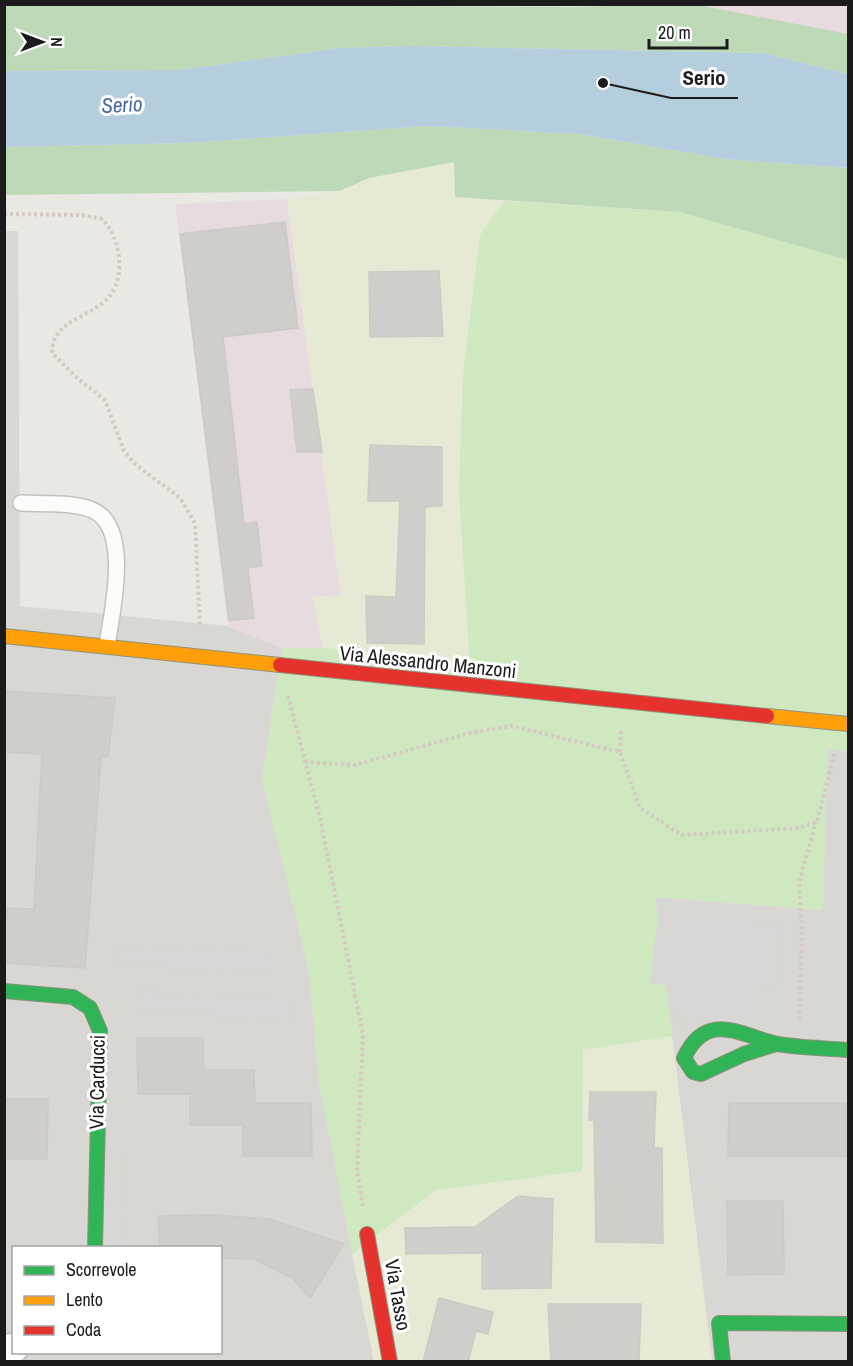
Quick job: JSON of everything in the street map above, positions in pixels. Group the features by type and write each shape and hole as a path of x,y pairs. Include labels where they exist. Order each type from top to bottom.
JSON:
{"street":[{"name":"Via Alessandro Manzoni","path":"4,636 849,724"},
{"name":"Via Carducci","path":"4,991 73,997 90,1008 100,1031 95,1246"},
{"path":"776,1044 744,1054 702,1074 693,1072 684,1058 687,1049 696,1038 725,1030 742,1031 776,1044 849,1050"},
{"name":"Via Tasso","path":"367,1234 390,1362"},
{"path":"723,1362 719,1323 849,1324"}],"lane":[{"path":"21,503 69,505 92,510 107,520 117,553 107,645"}],"path":[{"path":"4,214 82,215 103,219 117,242 120,250 119,279 114,293 97,307 59,330 52,339 52,353 78,379 105,400 124,451 135,464 180,498 195,523 200,656"},
{"path":"288,691 320,818 363,1035 357,1169 367,1234"},
{"path":"621,717 620,752 640,808 682,835 797,828 816,822"},
{"path":"305,762 355,765 474,732 512,726 620,752"},
{"path":"799,1046 802,933 799,882 836,750"}],"shaded area":[{"path":"693,5 848,5 848,34 792,24"},
{"path":"287,199 341,596 313,597 323,648 282,648 228,626 175,204"},
{"path":"4,231 18,231 20,606 228,626 282,648 262,780 309,970 319,1083 374,1361 5,1361"},
{"path":"828,749 848,751 848,1361 712,1361 655,897 822,910"},
{"path":"658,914 783,923 780,990 759,989 759,1016 706,1016 687,1030 672,1006 670,985 650,984"},
{"path":"116,944 275,953 275,974 114,965"},
{"path":"139,991 291,1000 290,1020 138,1012"},
{"path":"104,1149 124,1152 122,1246 102,1246"}],"green space":[{"path":"5,4 571,7 693,4 848,34 848,74 764,53 412,46 339,48 180,70 5,71"},
{"path":"428,126 579,134 724,159 848,168 848,260 680,212 455,197 454,162 369,178 340,191 5,195 4,147 188,143"},
{"path":"455,162 455,197 504,201 480,235 459,491 470,668 323,648 313,597 341,595 287,199 340,191 369,178"},
{"path":"504,201 680,212 848,260 848,751 828,749 823,910 655,897 672,1036 583,1050 582,1171 436,1190 352,1254 319,1083 309,970 262,780 282,648 323,648 470,667 459,491 463,375 480,235"},
{"path":"672,1036 712,1361 374,1361 352,1254 436,1190 582,1171 582,1050"}],"water":[{"path":"412,46 764,53 848,74 848,168 724,159 579,134 428,126 188,143 5,147 5,71 180,70 339,48"}],"building":[{"path":"285,222 298,328 223,337 244,524 257,522 262,566 248,568 254,618 229,621 180,234"},
{"path":"439,271 443,336 370,337 369,272"},
{"path":"313,389 322,452 297,452 290,390"},
{"path":"370,445 442,447 442,506 425,507 424,644 367,643 366,596 396,597 400,501 368,501"},
{"path":"4,691 115,698 108,757 101,757 85,968 4,963 6,908 34,909 42,754 4,752"},
{"path":"137,1038 203,1038 204,1070 254,1070 255,1103 311,1103 312,1156 243,1156 243,1125 190,1125 190,1094 138,1094"},
{"path":"590,1092 656,1092 654,1148 662,1148 663,1243 596,1242 594,1120 589,1120"},
{"path":"4,1099 48,1099 47,1159 4,1159"},
{"path":"729,1103 849,1103 849,1156 728,1156"},
{"path":"518,1196 553,1199 551,1288 482,1289 482,1253 406,1254 405,1228 475,1227"},
{"path":"727,1201 783,1201 784,1274 728,1275"},
{"path":"214,1215 269,1219 344,1244 310,1298 292,1278 253,1259 222,1258 222,1246 160,1246 158,1216"},
{"path":"439,1298 493,1312 488,1334 476,1331 468,1362 423,1362"},
{"path":"548,1304 641,1304 639,1362 551,1362"}],"traffic: fast":[{"path":"4,991 73,997 90,1008 100,1031 95,1246"},
{"path":"776,1044 744,1054 701,1074 693,1072 684,1058 693,1043 703,1034 715,1030 739,1032 778,1044 848,1050"},
{"path":"723,1362 719,1323 848,1324"}],"traffic: slow":[{"path":"4,636 280,665"},
{"path":"767,716 848,724"}],"traffic: jam":[{"path":"280,665 767,716"},
{"path":"367,1234 390,1362"}],"place":[{"name":"Serio","path":"603,83"}]}
